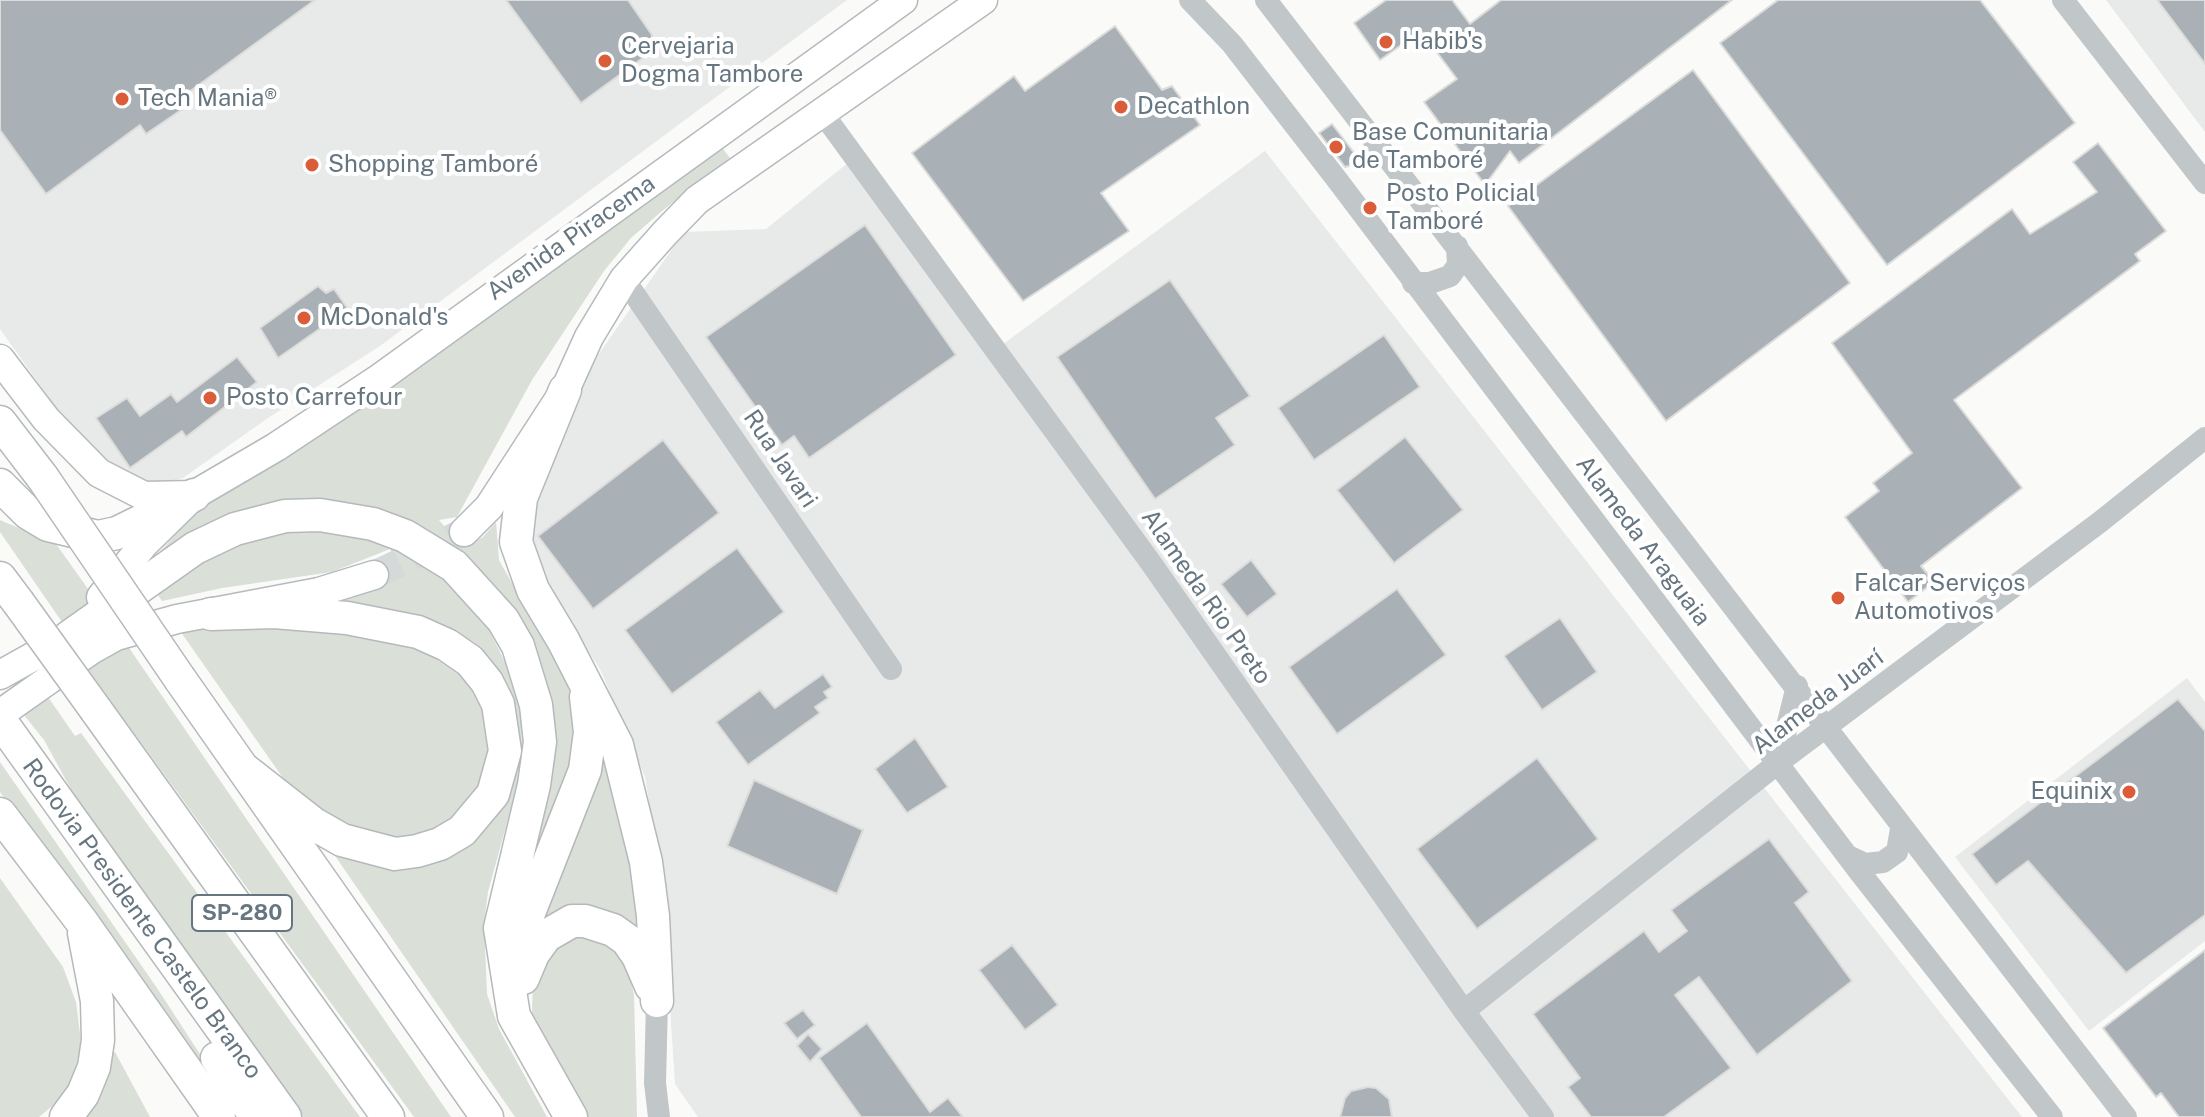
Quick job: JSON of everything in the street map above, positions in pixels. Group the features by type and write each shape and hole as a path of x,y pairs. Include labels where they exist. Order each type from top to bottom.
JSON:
{"highway":[{"path":"565,390 521,498 516,542 533,590 584,679 617,745 635,811 653,916 657,1001"},
{"path":"0,422 43,478 487,1117"},
{"path":"0,485 28,513 48,525 98,537 117,533 194,495"},
{"path":"69,637 195,548 235,529 285,516 320,515 373,524 405,536 454,566 503,620 518,646 536,705 540,742 534,785 500,928 511,1002 571,1117"},
{"name":"SP-280","path":"9,590 388,1117"},
{"path":"211,614 274,612 347,618 418,632 447,645 470,661 487,682 498,704 505,751 493,794 462,831 440,844 417,851 395,854 342,840 314,824 245,770"},
{"path":"511,1002 525,923 577,796 590,751 584,679"},
{"name":"Rodovia Presidente Castelo Branco","path":"0,717 166,956 285,1117"},
{"path":"0,814 82,922 219,1117"},
{"path":"511,1002 533,954 546,936 572,921 598,924 627,940 638,956 657,1001"},
{"path":"66,1117 89,1081 98,1040 97,1001 82,922"},
{"path":"166,956 175,989 256,1117"}],"main road":[{"name":"Avenida Piracema","path":"69,637 144,544 194,495 276,447 377,380 903,0"},
{"name":"Avenida Piracema","path":"464,532 489,507 565,390 589,337 624,279 697,200 983,0"},
{"path":"0,359 46,419 99,473 144,496 194,495"},
{"path":"0,717 91,650 116,636 319,592 374,575"},
{"path":"0,675 69,637"}],"street":[{"name":"Alameda Araguaia","path":"1190,0 1232,44 1880,898 2052,1117"},
{"name":"Alameda Araguaia","path":"1266,0 1829,727 1901,829 2126,1117"},
{"path":"2063,0 2205,183"},
{"name":"Alameda Rio Preto","path":"821,111 1151,563 1464,1011 1543,1117"},
{"path":"1413,283 1430,283 1450,276 1458,265 1457,246"},
{"name":"Rua Javari","path":"624,279 891,669"},
{"name":"Alameda Juarí","path":"1464,1011 1778,763 2205,438"},
{"path":"1778,763 1797,686"},
{"path":"1848,856 1865,864 1883,862 1897,852 1901,829"},
{"path":"1880,898 1898,866 1917,860 1930,864"},
{"path":"657,1001 655,1083 659,1117"}],"shaded area":[{"name":"Shopping Tamboré","path":"0,0 847,0 380,346 268,418 183,478 146,488 102,463 69,426 0,329"},
{"path":"2106,0 2205,0 2205,132"},
{"path":"720,145 730,158 631,238 604,271 532,380 457,517 439,520 462,548 483,537 496,522 499,560 569,685 578,714 580,752 518,897 540,787 524,643 362,509 152,561 213,492"},
{"path":"1265,151 2022,1117 698,1117 675,1084 662,884 645,777 601,671 532,561 532,478 591,365 684,232 766,229 849,162 987,356"},
{"path":"0,520 56,544 96,600 62,622 0,532"},
{"path":"303,527 387,541 434,569 459,590 485,622 507,666 520,704 523,764 488,892 484,923 487,994 499,1029 547,1117 515,1117 331,850 472,830 511,730 426,621 389,609 325,602 402,576 390,549 332,572 222,588 162,601 152,586 202,553"},
{"path":"307,622 436,649 488,704 491,769 477,795 453,822 393,845 336,827 290,788 178,628"},
{"path":"125,642 451,1117 414,1117 86,667"},
{"name":"Equinix","path":"2187,678 2205,702 2205,941 2089,1031 1955,857"},
{"path":"48,697 75,736 81,733 360,1117 303,1117 78,802 44,740 24,715"},
{"path":"602,736 643,922 639,932 543,924 537,900"},
{"path":"0,762 157,988 241,1117 234,1117 0,792"},
{"path":"0,878 63,967 76,1002 81,1042 74,1077 57,1102 39,1117 0,1117"},
{"path":"594,929 627,963 634,995 637,1117 578,1117 537,1040 532,1012 533,983 550,945"},
{"path":"115,1052 150,1117 78,1117 107,1053"}],"building":[{"path":"0,0 315,0 178,100 184,108 146,134 140,125 46,194 0,130"},
{"path":"506,0 628,0 652,35 651,52 581,103"},
{"path":"1386,0 1452,0 1470,24 1501,0 1732,0 1519,163 1510,151 1485,185 1424,102 1457,79 1421,31 1380,60 1354,23"},
{"path":"1778,0 1980,0 2075,123 1887,265 1720,43"},
{"path":"2157,0 2205,0 2205,64"},
{"path":"1115,26 1162,90 1172,86 1200,125 1101,193 1129,231 1023,301 912,153 1014,76 1025,91"},
{"path":"1693,70 1850,283 1666,421 1508,206"},
{"name":"Base Comunitaria de Tamboré","path":"1332,124 1358,158 1349,166 1345,167 1319,133"},
{"path":"2098,143 2166,231 2135,254 2140,261 1954,400 2022,488 1921,566 1934,582 1908,602 1845,517 1879,491 1873,483 1912,453 1832,343 2012,209 2030,234 2097,192 2073,162"},
{"path":"865,225 956,355 809,458 794,436 782,445 706,337"},
{"path":"1170,280 1250,396 1216,418 1235,445 1155,499 1057,357"},
{"name":"McDonald's","path":"318,286 326,293 334,289 348,309 278,358 260,328"},
{"path":"1384,335 1420,387 1314,460 1278,408"},
{"path":"237,357 257,382 186,437 182,431 130,468 96,418 127,398 140,416 171,394 177,402"},
{"path":"1405,437 1463,510 1394,563 1337,490"},
{"path":"663,440 719,513 593,609 538,536"},
{"path":"737,548 784,612 672,694 625,630"},
{"path":"1251,560 1277,594 1247,617 1221,584"},
{"path":"1397,589 1446,655 1337,734 1289,667"},
{"path":"1560,618 1597,672 1542,710 1504,656"},
{"path":"823,674 832,687 824,692 828,698 815,707 820,713 748,765 716,722 760,690 775,708"},
{"name":"Equinix","path":"2178,699 2205,731 2205,915 2126,973 2028,861 1996,885 1972,854"},
{"path":"915,738 948,787 907,813 875,769"},
{"path":"1537,758 1598,839 1477,929 1417,849"},
{"path":"754,780 863,830 837,894 727,846"},
{"path":"1769,839 1809,892 1795,903 1852,981 1757,1055 1699,977 1675,995 1731,1068 1664,1117 1591,1117 1568,1087 1580,1078 1533,1014 1644,931 1659,952 1687,931 1671,910"},
{"path":"1012,945 1058,1005 1025,1030 979,970"},
{"path":"2205,950 2205,1117 2179,1117 2161,1093 2156,1097 2103,1028"},
{"path":"803,1010 815,1025 797,1039 784,1023"},
{"path":"867,1023 930,1112 948,1098 963,1117 861,1117 819,1058"},
{"path":"808,1034 822,1049 810,1062 797,1046"},
{"path":"1376,1088 1389,1099 1392,1117 1340,1117 1345,1098 1351,1091"}],"tunnel":[{"path":"374,575 464,532"}],"place":[{"name":"Habib's","path":"1386,42"},
{"name":"Cervejaria Dogma Tambore","path":"605,61"},
{"name":"Tech Mania®","path":"122,99"},
{"name":"Decathlon","path":"1121,107"},
{"name":"Base Comunitaria de Tamboré","path":"1336,147"},
{"name":"Shopping Tamboré","path":"312,165"},
{"name":"Posto Policial Tamboré","path":"1370,208"},
{"name":"McDonald's","path":"304,318"},
{"name":"Posto Carrefour","path":"210,398"},
{"name":"Falcar Serviços Automotivos","path":"1838,598"},
{"name":"Equinix","path":"2129,792"}]}
